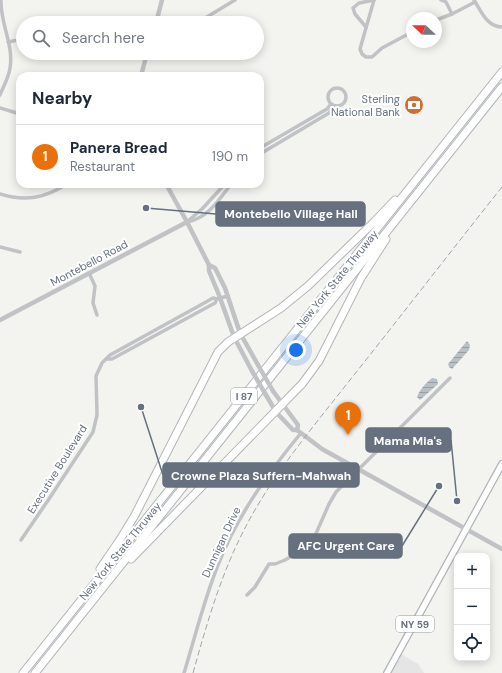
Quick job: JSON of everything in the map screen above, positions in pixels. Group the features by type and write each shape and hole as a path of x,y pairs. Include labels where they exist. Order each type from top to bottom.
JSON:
{"highway":[{"name":"New York State Thruway","path":"23,673 502,72"},
{"name":"New York State Thruway","path":"34,673 502,87"},
{"path":"50,639 121,538 138,509 215,357 223,347 237,335 281,308 308,286 379,217 438,152"},
{"path":"90,603 137,553 297,392 314,368 369,265 445,158"}],"main road":[{"name":"NY 59","path":"387,673 502,464"}],"street":[{"path":"0,95 10,69 8,42 0,8 1,0"},
{"path":"158,16 162,0"},
{"path":"209,16 235,0"},
{"path":"366,27 355,14 353,8 359,3 374,0 360,48 362,54 366,57 372,57 382,48 406,35"},
{"path":"441,0 446,2 452,14"},
{"path":"442,18 475,1 486,20 491,24 502,27"},
{"path":"8,42 16,40"},
{"path":"142,72 145,60"},
{"path":"336,88 342,90 346,95 345,101 341,106 333,105 328,99 329,93 336,88"},
{"path":"264,146 329,113 333,105"},
{"path":"0,108 16,113"},
{"path":"264,151 299,128"},
{"path":"0,195 27,199 46,195 59,188"},
{"path":"168,188 209,265 209,271 218,298 237,335 252,371 276,412 293,430 299,431 322,449 502,549"},
{"path":"187,222 200,218 210,210 226,188"},
{"name":"Montebello Road","path":"0,320 187,222"},
{"path":"0,247 20,252"},
{"path":"209,265 215,268 225,288 237,335 298,425 299,431"},
{"path":"89,273 95,286 93,303 97,315"},
{"name":"Executive Boulevard","path":"21,540 93,432 97,415 96,376 102,364 110,355 213,298 228,296"},
{"path":"247,595 255,588 269,564 275,564 285,560 311,545 329,504 336,492 450,378"},
{"name":"Dunnigan Drive","path":"184,673 212,583 230,538 259,487 299,431"}],"shaded area":[{"path":"467,341 470,345 469,350 452,369 448,364"},
{"path":"432,378 437,379 438,384 420,400 417,397 418,394 423,386"},
{"path":"401,654 418,664 424,673 390,673"}],"railway":[{"path":"193,673 209,617 236,545 268,489 308,433 502,187"}],"place":[{"name":"Sterling National Bank","path":"414,105"},
{"name":"Montebello Village Hall","path":"146,208"},
{"name":"Crowne Plaza Suffern-Mahwah","path":"141,407"},
{"name":"Panera Bread","path":"348,435"},
{"name":"AFC Urgent Care","path":"439,486"},
{"name":"Mama Mia's","path":"457,501"}]}
